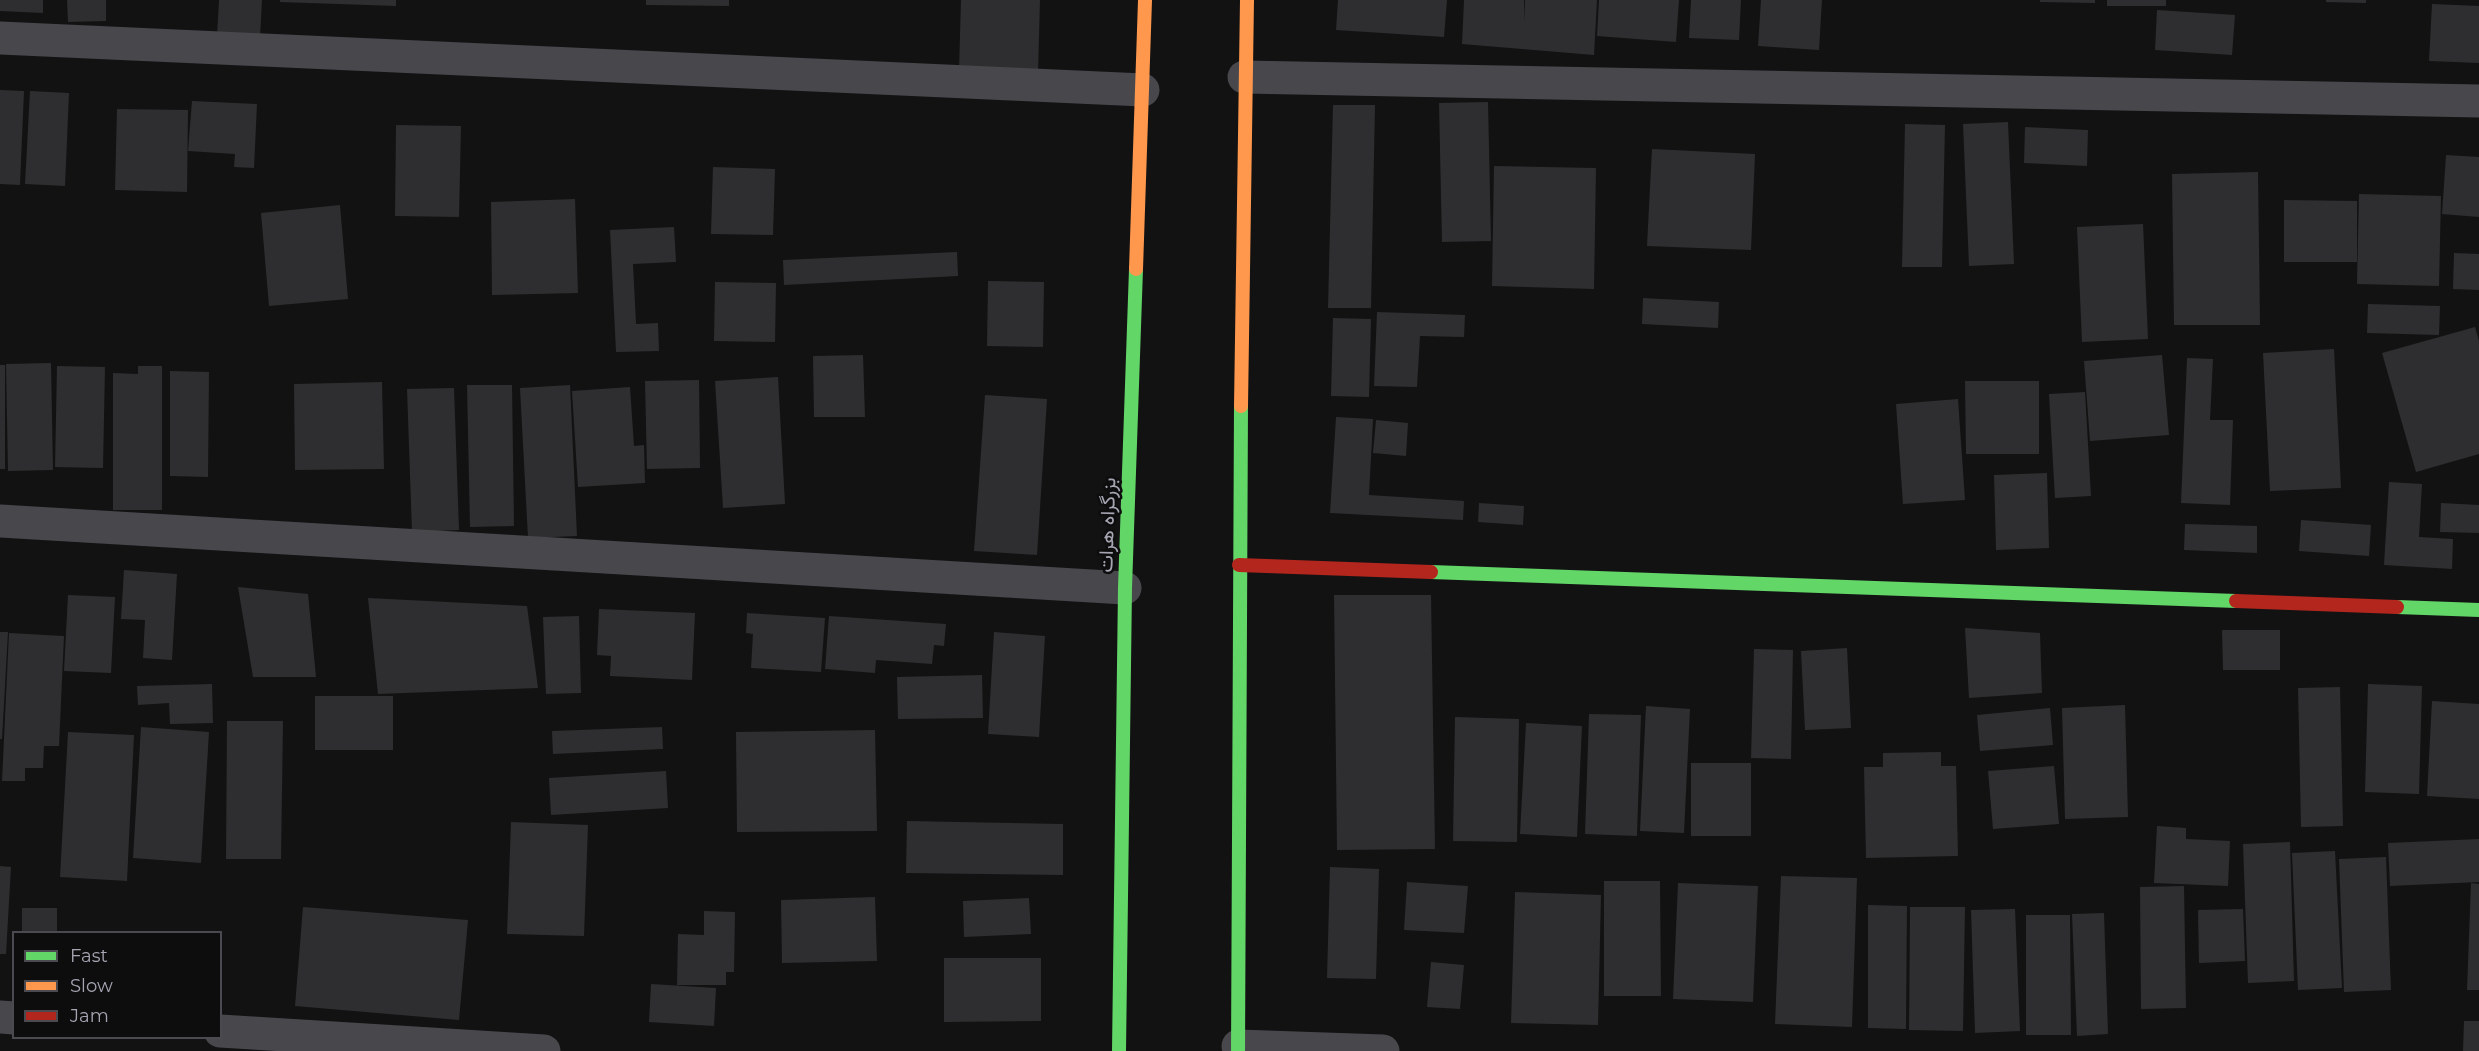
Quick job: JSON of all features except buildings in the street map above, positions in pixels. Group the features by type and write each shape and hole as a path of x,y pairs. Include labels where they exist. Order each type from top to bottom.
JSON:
{"main road":[{"name":"بزرگراه هرات","path":"1119,1051 1125,588 1145,0"},
{"path":"1238,1048 1239,566 1244,77 1247,0"},
{"path":"1239,566 2479,610"}],"street":[{"path":"0,38 1143,90"},
{"path":"1244,77 2479,101"},
{"path":"0,520 1125,588"},
{"path":"222,1031 544,1051"},
{"path":"1238,1048 1383,1051"}],"traffic: fast":[{"path":"1119,1051 1125,588 1136,269"},
{"path":"1238,1051 1241,406"},
{"path":"1431,572 2236,601"},
{"path":"2397,607 2479,610"}],"traffic: slow":[{"path":"1136,269 1145,0"},
{"path":"1241,406 1247,0"}],"traffic: jam":[{"path":"1239,565 1431,572"},
{"path":"2236,601 2397,607"}]}
